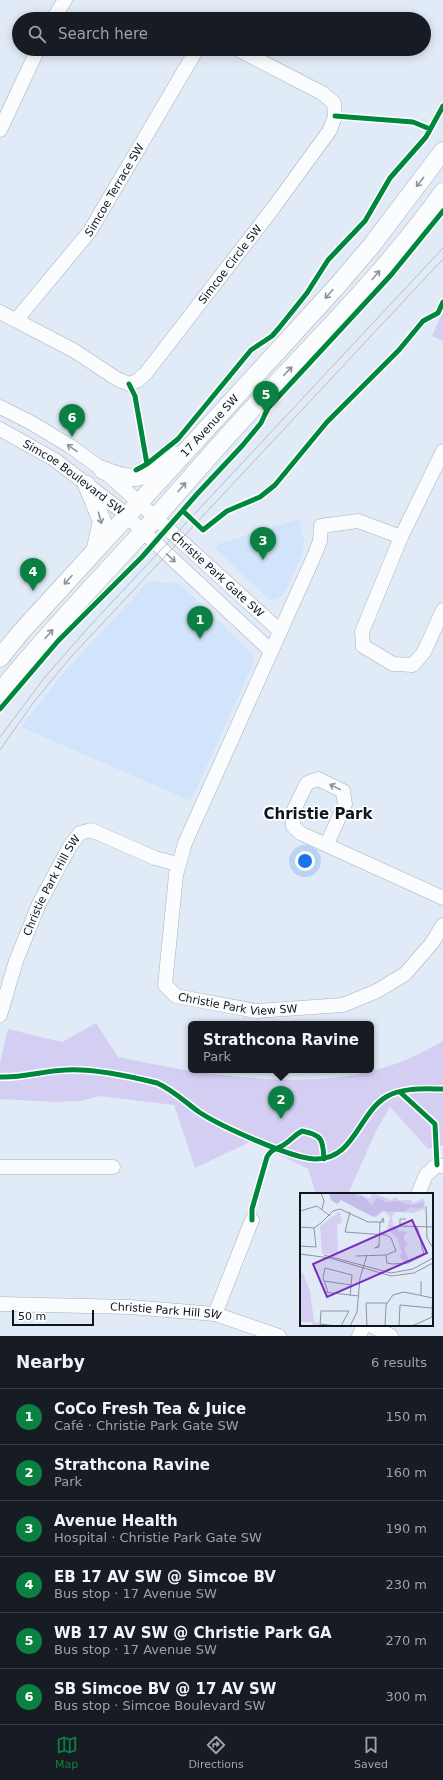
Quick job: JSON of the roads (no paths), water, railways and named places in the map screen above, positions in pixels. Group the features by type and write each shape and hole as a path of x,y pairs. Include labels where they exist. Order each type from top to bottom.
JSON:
{"main road":[{"name":"17 Avenue SW","path":"0,658 367,251 443,151"},
{"name":"17 Avenue SW","path":"0,692 65,616 156,517 222,442 371,281 424,219 443,192"},
{"path":"103,470 123,478 131,479 140,477 191,446"},
{"path":"87,485 102,521 95,551"}],"street":[{"path":"57,12 65,0"},
{"path":"0,130 35,56"},
{"name":"Simcoe Terrace SW","path":"17,319 90,231 192,56"},
{"name":"Simcoe Circle SW","path":"0,312 17,319 74,350 117,379 129,384 137,381 146,373 274,207 330,130 335,116 334,103 322,93 251,56"},
{"name":"Simcoe Boulevard SW","path":"0,407 57,438 103,470 156,517"},
{"name":"Simcoe Boulevard SW","path":"0,429 55,460 143,531"},
{"path":"443,451 401,537 362,632 363,646 393,664 413,665 424,652 443,610"},
{"name":"Christie Park Gate SW","path":"156,517 280,631"},
{"name":"Christie Park View SW","path":"401,537 358,522 320,526 320,541 315,554 185,843 177,864 165,986 176,996 256,1011 342,1005 377,991 405,974 432,943 443,925"},
{"name":"Christie Park Gate SW","path":"143,531 271,651"},
{"path":"327,844 345,804 343,791 318,779 307,783 293,812 293,826 300,833 443,898"},
{"name":"Christie Park Hill SW","path":"0,1015 16,961 39,904 70,846 80,833 92,830 155,858 177,864"},
{"path":"418,1193 426,1175 437,1165 443,1166"},
{"path":"0,1167 113,1167"},
{"path":"215,1314 252,1220"},
{"name":"Christie Park Hill SW","path":"0,1304 130,1307 215,1314 279,1336"},
{"path":"359,1336 364,1326"},
{"path":"372,1326 391,1336"}],"tram line":[{"path":"0,737 45,677 87,629 443,248"},
{"path":"0,750 33,703 70,658 443,259"}],"place":[{"name":"WB 17 AV SW @ Christie Park GA","path":"266,414"},
{"name":"SB Simcoe BV @ 17 AV SW","path":"72,437"},
{"name":"Avenue Health","path":"263,560"},
{"name":"EB 17 AV SW @ Simcoe BV","path":"33,591"},
{"name":"CoCo Fresh Tea & Juice","path":"200,639"},
{"name":"Strathcona Ravine","path":"281,1119"}],"district":[{"name":"Christie Park","path":"318,814"}]}
